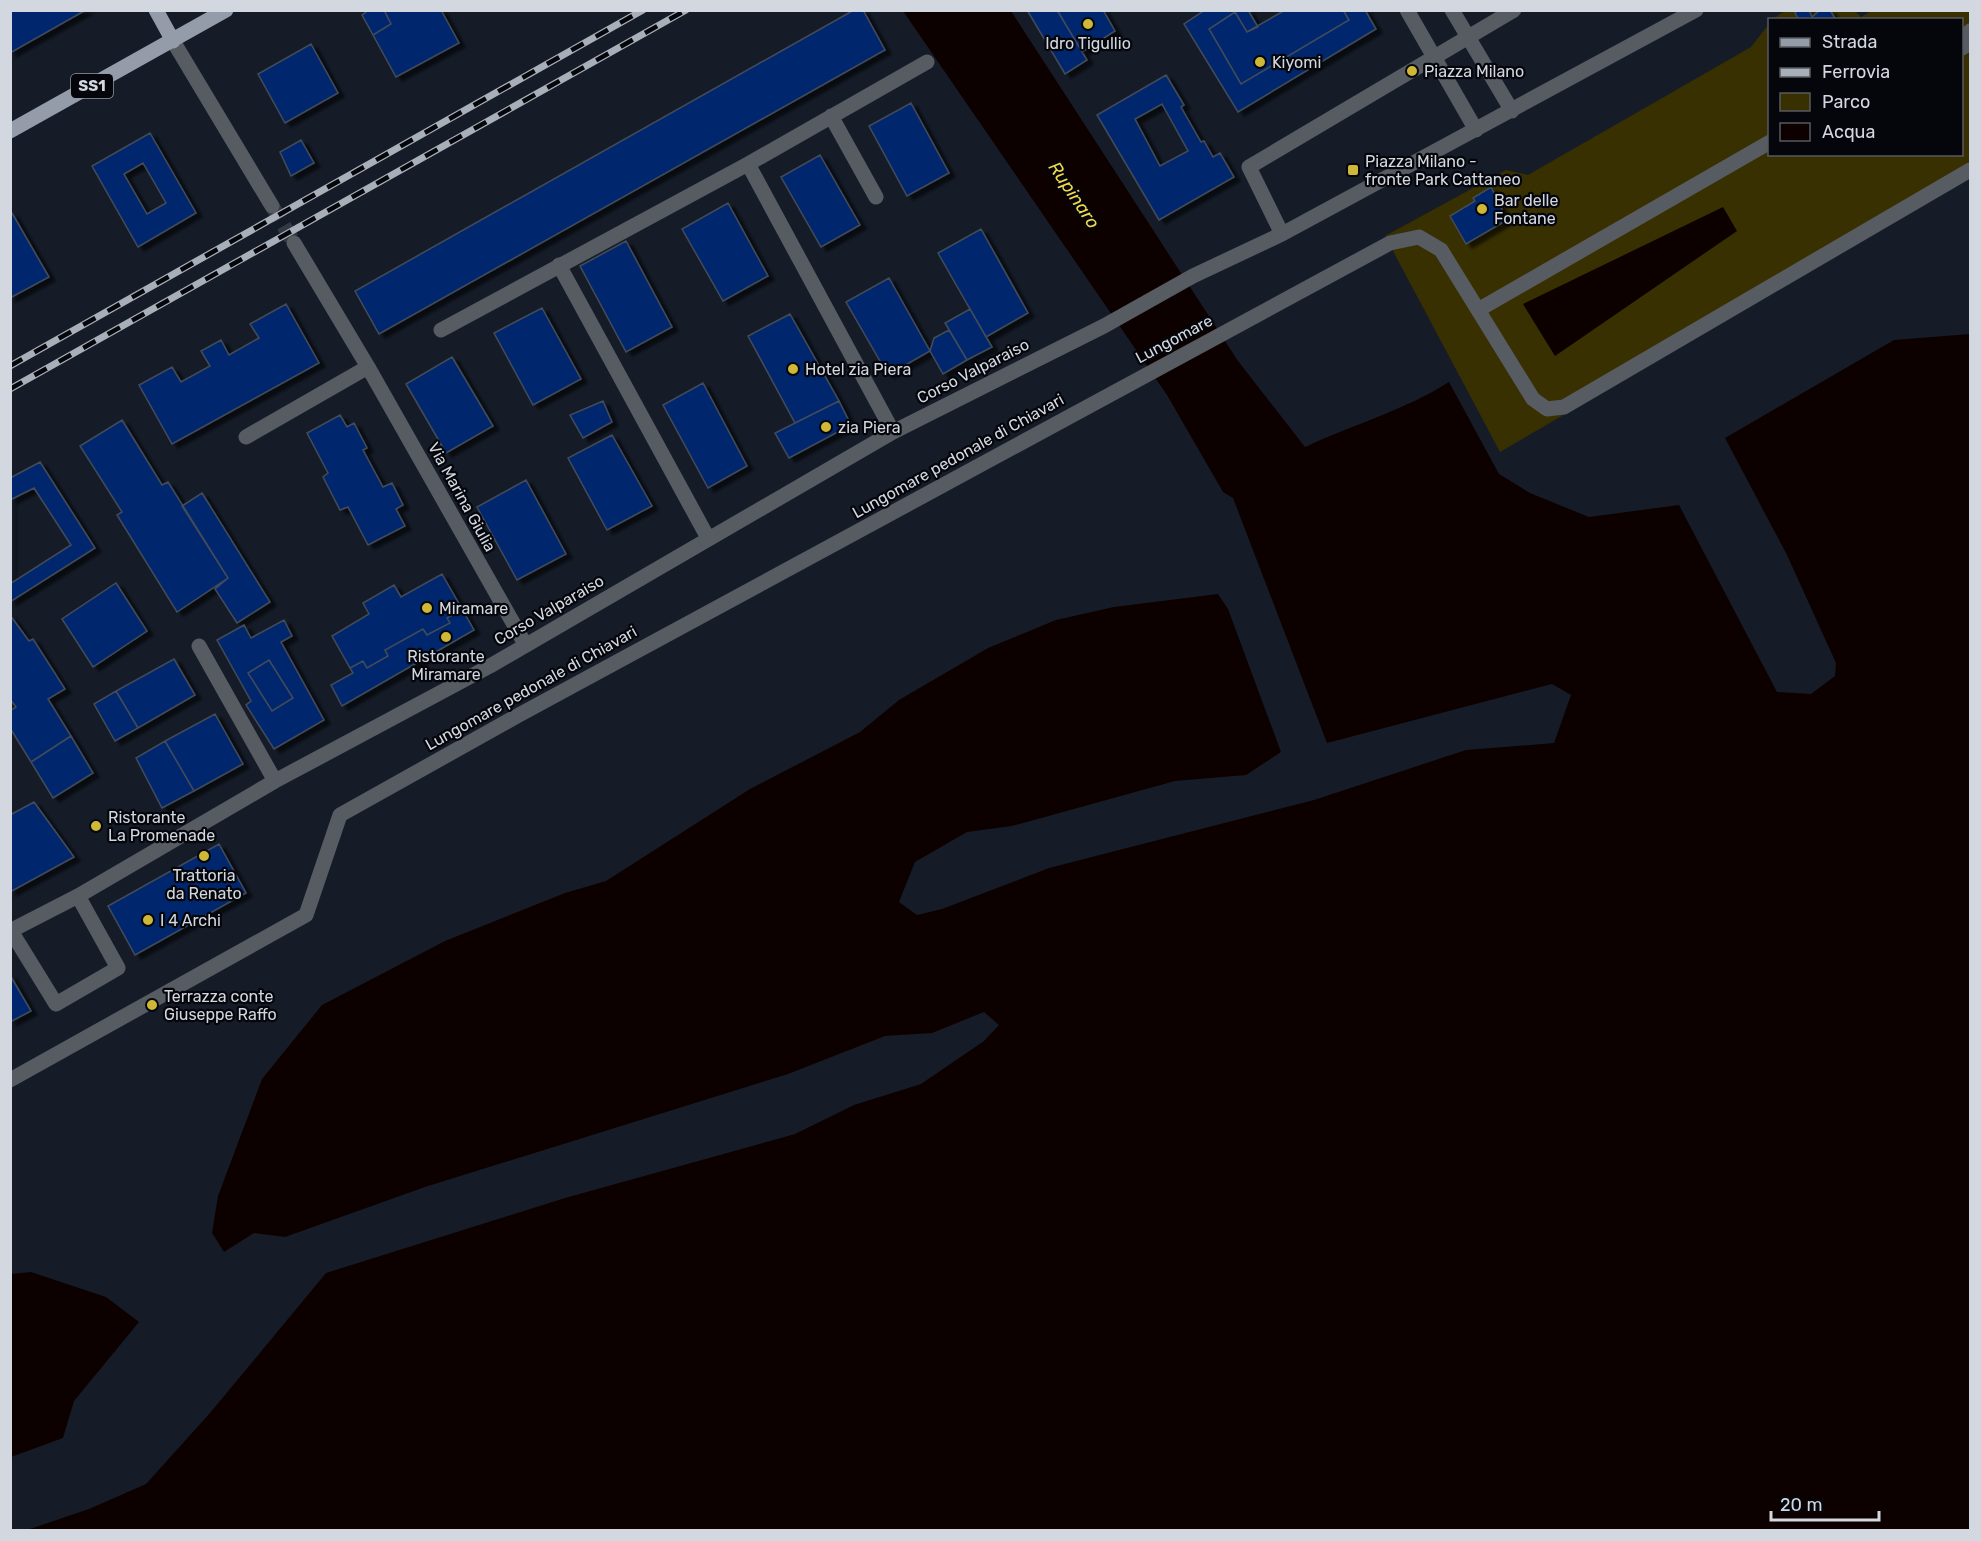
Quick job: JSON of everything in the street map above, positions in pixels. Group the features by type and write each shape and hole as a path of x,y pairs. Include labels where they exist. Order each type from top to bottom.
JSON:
{"main road":[{"path":"156,10 173,41"},
{"name":"SS1","path":"10,131 226,10"}],"street":[{"path":"1407,10 1476,130"},
{"path":"1452,10 1512,111"},
{"name":"Corso Valparaiso","path":"11,931 78,897 275,781 525,644 893,432 1104,326 1193,276 1282,234 1696,10"},
{"path":"1282,234 1249,167 1435,58 1506,13"},
{"path":"1963,47 1967,45 1971,32"},
{"path":"173,41 272,206"},
{"path":"441,330 748,164 927,62"},
{"path":"831,116 876,197"},
{"path":"1768,143 1478,310 1533,399 1547,409 1564,407 1971,170"},
{"path":"748,164 893,432"},
{"name":"Lungomare","path":"1130,382 1390,243 1419,237 1441,250 1478,310"},
{"name":"Via Marina Giulia","path":"294,243 368,367 525,644"},
{"path":"559,265 708,538"},
{"path":"246,437 368,367"},
{"name":"Lungomare pedonale di Chiavari","path":"10,1080 306,915 340,815 1130,382"},
{"path":"199,646 275,781"},
{"path":"11,931 56,1004 118,968 78,897"}],"green space":[{"path":"1786,10 1855,11 1861,17 1871,11 1970,11 1970,178 1500,452 1385,236 1506,170 1528,175 1751,47 1768,25 1768,156 1963,156 1963,18 1774,18"}],"water":[{"name":"Rupinaro","path":"903,11 1011,11 1238,361 1305,447 1396,409 1449,382 1499,474 1530,493 1589,517 1679,505 1777,692 1811,694 1835,676 1836,663 1787,555 1725,438 1894,340 1970,334 1970,1530 27,1530 89,1509 146,1484 210,1413 326,1273 565,1198 795,1134 854,1105 921,1084 984,1041 999,1025 984,1012 932,1033 885,1036 788,1074 425,1187 285,1237 254,1233 224,1252 212,1233 218,1196 262,1079 322,1005 445,941 565,893 606,881 750,789 860,732 899,700 988,648 1056,620 1114,607 1218,594 1228,609 1281,752 1246,775 1175,781 1012,826 967,832 915,862 899,902 917,915 942,909 1049,868 1314,800 1466,750 1554,743 1571,695 1552,684 1327,743 1233,498 1223,492 1167,395"},
{"path":"1723,207 1737,231 1555,356 1523,304"},
{"path":"31,1272 106,1297 139,1322 74,1401 63,1438 11,1457 11,1274"}],"building":[{"path":"10,10 86,10 10,53"},
{"path":"369,10 384,10 391,24 373,35 362,15"},
{"path":"384,10 441,10 459,43 396,77 373,35 391,24"},
{"path":"854,10 863,10 885,50 379,334 355,291"},
{"path":"1027,10 1057,10 1087,60 1065,74"},
{"name":"Idro Tigullio","path":"1057,10 1103,10 1115,31 1082,52"},
{"path":"1205,10 1248,10 1258,27 1247,32 1235,12 1209,29 1241,84 1349,20 1343,10 1365,10 1376,29 1238,112 1184,24"},
{"path":"1285,10 1343,10 1349,20 1241,84 1209,29 1235,12 1247,32"},
{"path":"1798,10 1809,10 1812,17 1820,10 1830,10 1835,18 1798,18 1795,13"},
{"path":"311,44 338,93 285,123 258,74"},
{"path":"1166,75 1184,105 1181,107 1201,142 1204,141 1213,157 1220,153 1234,177 1159,220 1097,115"},
{"path":"911,103 949,173 907,196 869,126"},
{"path":"1162,104 1188,151 1160,166 1135,119"},
{"path":"150,133 196,213 138,247 92,166"},
{"path":"301,140 314,163 291,176 280,152"},
{"path":"820,155 860,225 821,247 781,177"},
{"path":"143,163 166,203 147,214 124,174"},
{"name":"Bar delle Fontane","path":"1491,187 1507,220 1466,244 1450,216 1475,201 1473,198"},
{"path":"728,203 768,276 723,301 682,229"},
{"path":"12,213 49,277 10,298 10,214"},
{"path":"981,229 1028,313 986,337 938,253"},
{"path":"626,241 672,327 626,352 580,266"},
{"path":"889,278 930,351 888,375 846,302"},
{"path":"286,304 319,363 172,444 139,385 172,367 181,382 210,366 201,351 221,340 229,355 259,338 250,324"},
{"path":"542,308 581,379 533,405 494,333"},
{"path":"970,309 992,347 967,360 945,323"},
{"path":"790,314 839,401 795,423 748,336"},
{"path":"949,330 967,360 943,374 930,351 934,338"},
{"path":"452,357 493,426 446,453 406,384"},
{"path":"703,383 747,466 708,488 663,405"},
{"path":"603,401 612,422 583,438 570,415"},
{"path":"839,401 851,425 789,458 775,433"},
{"path":"340,415 347,427 354,423 367,448 363,450 383,487 392,483 403,505 396,509 405,526 368,545 348,507 340,510 323,477 328,473 307,433"},
{"path":"122,420 162,485 168,482 228,578 177,612 117,515 122,512 80,446"},
{"path":"612,435 652,506 607,530 568,458"},
{"path":"40,462 95,548 10,602 10,478"},
{"path":"526,480 566,554 517,580 477,507"},
{"path":"34,488 71,545 10,584 10,500"},
{"path":"202,493 270,602 237,623 215,589 228,578 182,506"},
{"path":"442,574 462,609 447,618 450,623 427,635 423,629 385,650 388,656 367,668 363,661 350,668 332,636 369,614 363,603 394,585 401,597"},
{"path":"116,583 147,631 93,667 62,619"},
{"path":"462,609 474,630 342,706 331,685 353,673 350,668 363,661 367,668 388,656 385,650 423,629 427,635 450,623 447,618"},
{"path":"10,615 29,641 33,639 65,689 48,699 71,736 31,762 10,728 10,711 16,707 10,699"},
{"path":"284,620 292,636 281,642 324,720 274,749 246,705 251,701 217,640 244,625 251,638","holes":["269,660 293,698 272,711 248,673"]},
{"path":"174,659 195,695 138,728 116,691"},
{"path":"269,660 293,698 272,711 248,673"},
{"path":"116,691 138,728 115,741 94,704"},
{"path":"215,714 243,764 194,791 165,741"},
{"path":"71,736 93,773 53,798 31,762"},
{"path":"165,741 194,791 162,808 136,758"},
{"path":"34,802 74,857 10,892 10,815"},
{"path":"219,844 246,893 135,955 108,906"},
{"path":"10,975 31,1011 10,1022"}],"tunnel":[{"path":"272,206 294,243"}],"railway":[{"path":"10,366 643,10"},
{"path":"10,389 686,10"}],"place":[{"name":"Idro Tigullio","path":"1088,24"},
{"name":"Kiyomi","path":"1260,62"},
{"name":"Piazza Milano","path":"1412,71"},
{"name":"Piazza Milano - fronte Park Cattaneo","path":"1353,170"},
{"name":"Bar delle Fontane","path":"1482,209"},
{"name":"Hotel zia Piera","path":"793,369"},
{"name":"zia Piera","path":"826,427"},
{"name":"Miramare","path":"427,608"},
{"name":"Ristorante Miramare","path":"446,637"},
{"name":"Ristorante La Promenade","path":"96,826"},
{"name":"Trattoria da Renato","path":"204,856"},
{"name":"I 4 Archi","path":"148,920"},
{"name":"Terrazza conte Giuseppe Raffo","path":"152,1005"}]}
